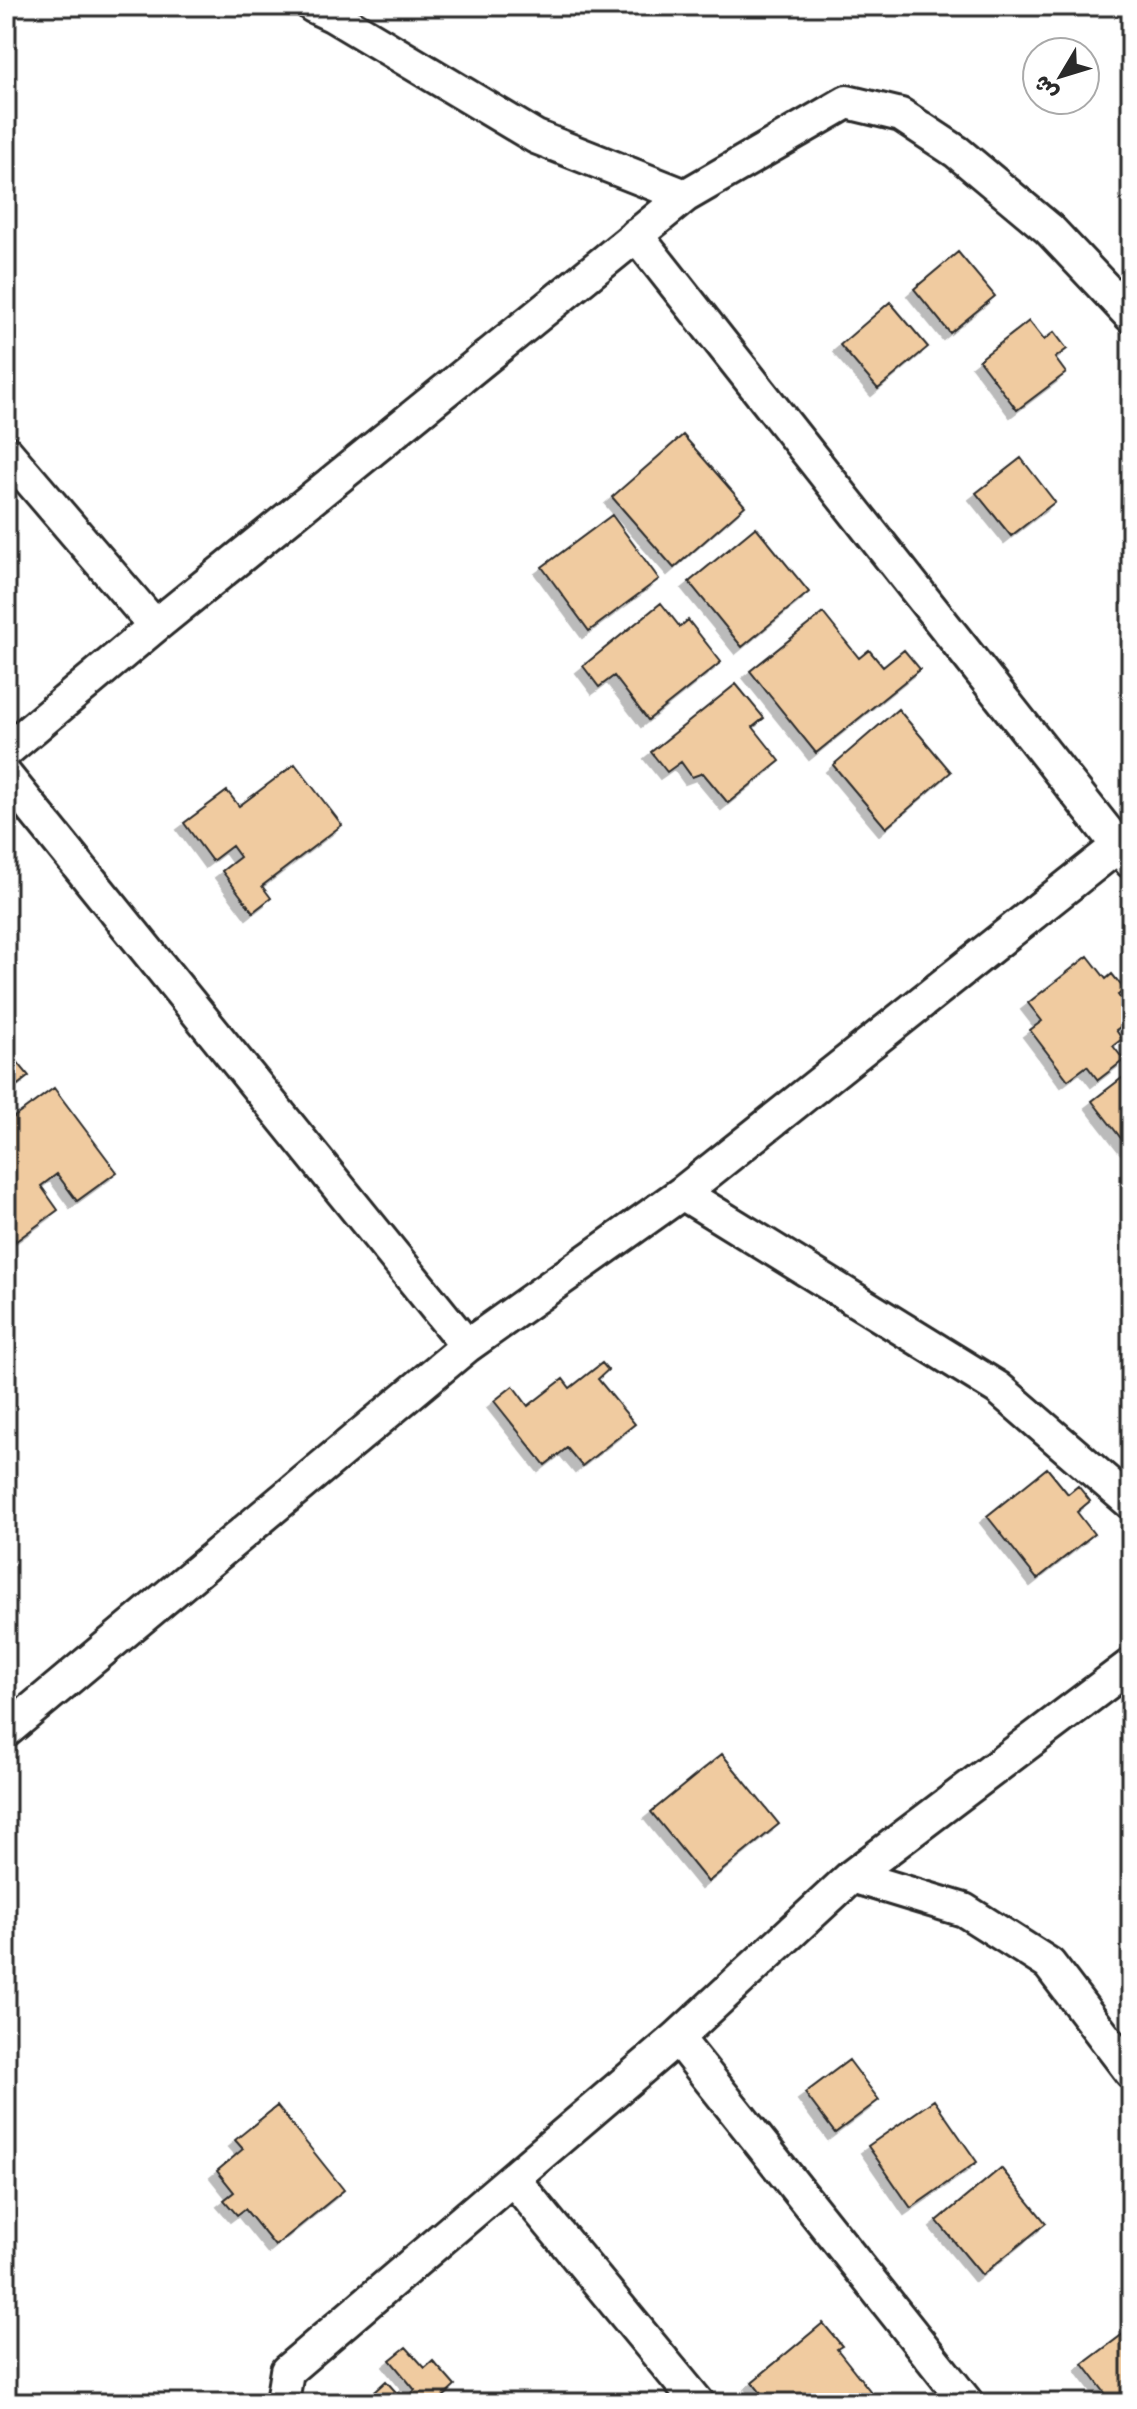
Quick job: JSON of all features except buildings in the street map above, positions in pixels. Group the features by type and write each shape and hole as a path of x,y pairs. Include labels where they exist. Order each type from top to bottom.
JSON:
{"street":[{"path":"313,6 536,137 685,196"},
{"path":"6,751 155,626 685,196 847,102 901,115 957,152 1039,220 1131,316"},
{"path":"6,1731 467,1346 682,1193 1124,854 636,235"},
{"path":"6,452 155,626"},
{"path":"6,776 467,1346"},
{"path":"682,1193 998,1388 1131,1503"},
{"path":"285,2403 283,2396 287,2371 677,2038 852,1876 1131,1665"},
{"path":"852,1876 964,1910 1049,1964 1131,2072"},
{"path":"677,2038 967,2403"},
{"path":"514,2180 698,2403"}]}
